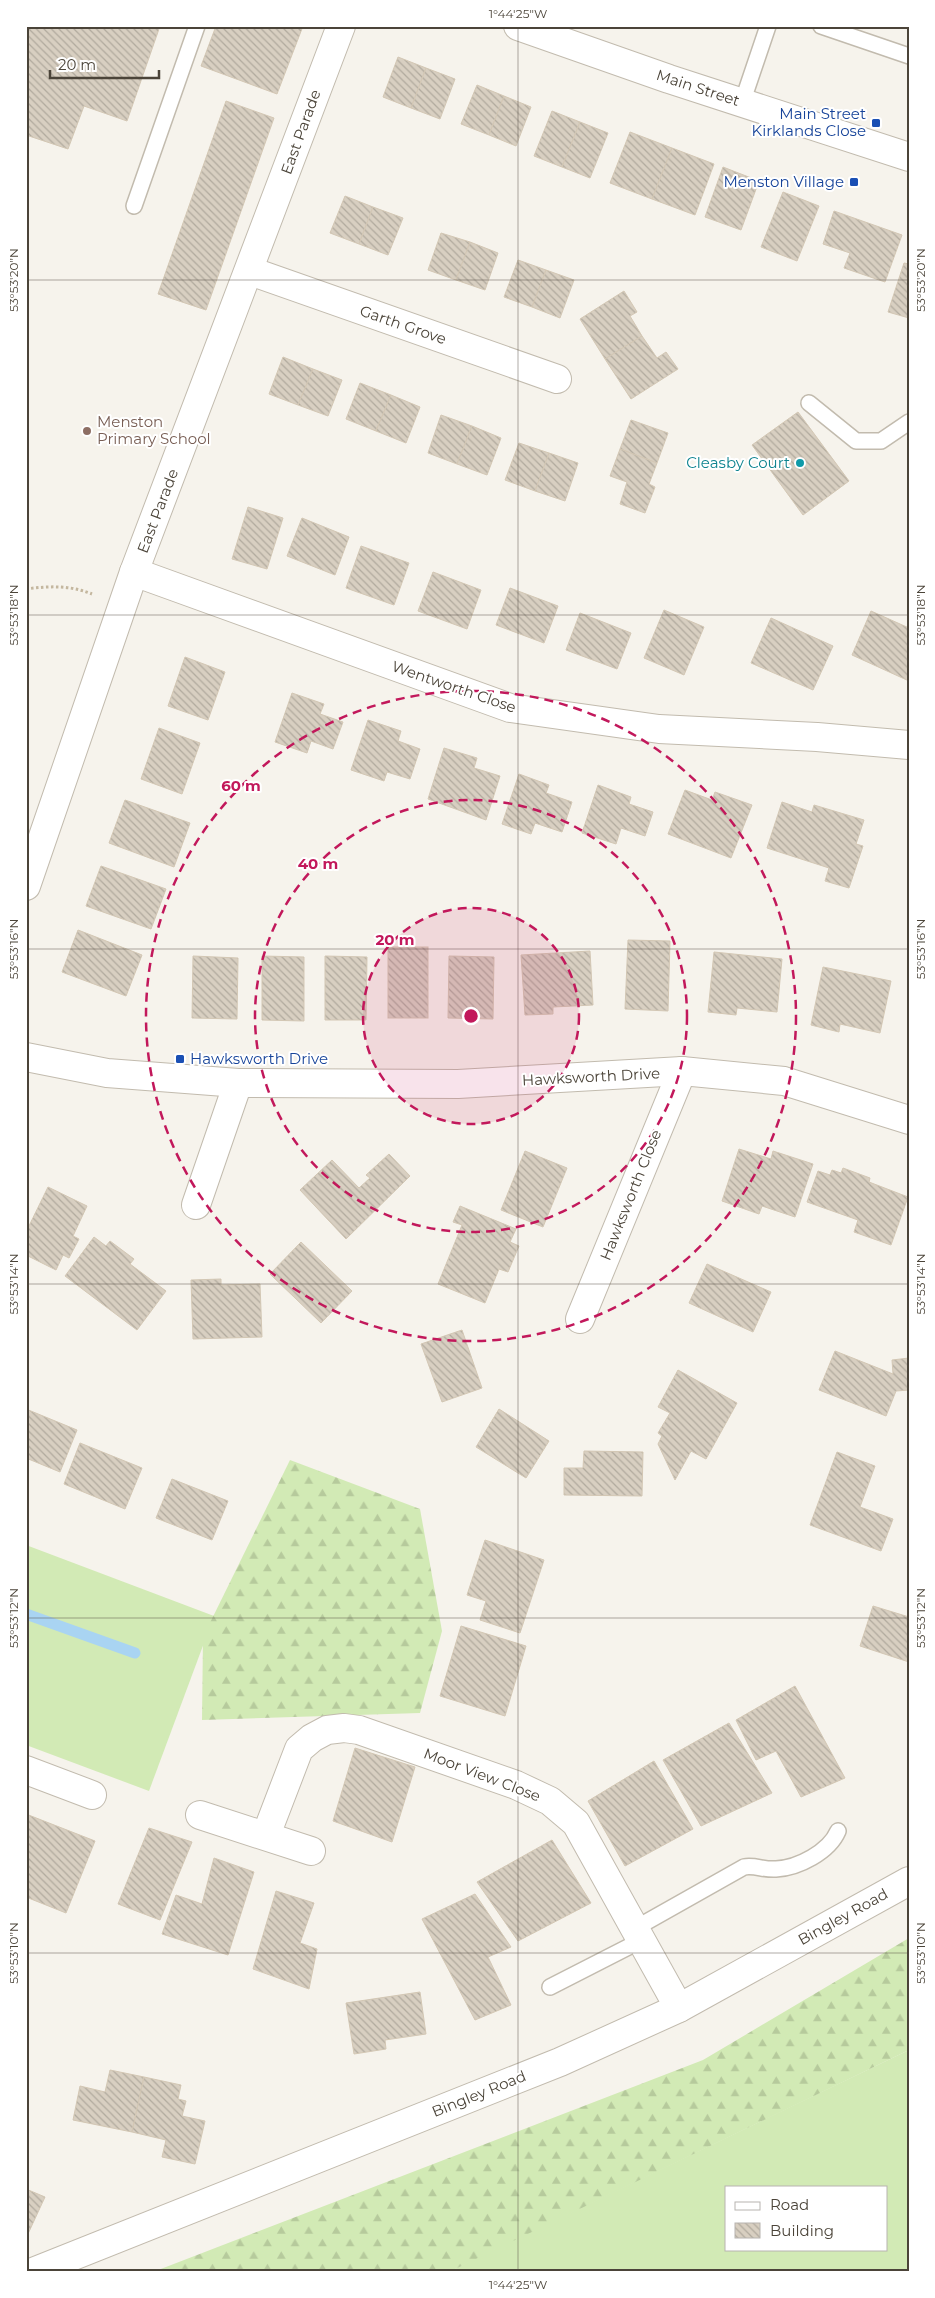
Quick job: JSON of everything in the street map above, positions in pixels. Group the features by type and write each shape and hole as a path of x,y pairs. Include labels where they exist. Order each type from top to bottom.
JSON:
{"street":[{"name":"East Parade","path":"26,886 134,572 250,271 341,26"},
{"name":"Main Street","path":"518,26 742,103 909,157"},
{"name":"Garth Grove","path":"250,271 557,379"},
{"name":"Wentworth Close","path":"134,572 510,708 659,730 826,738 909,745"},
{"name":"Hawksworth Drive","path":"26,1057 107,1073 238,1083 458,1084 682,1072 784,1081 909,1120"},
{"name":"Hawksworth Close","path":"580,1319 682,1072"},
{"path":"196,1204 238,1083"},
{"name":"Moor View Close","path":"266,1835 300,1749 312,1738 327,1730 344,1728 359,1730 516,1786 550,1801 576,1823 679,2008"},
{"path":"26,1770 92,1795"},
{"path":"200,1815 311,1851"},
{"name":"Bingley Road","path":"33,2272 560,2062 679,2008 909,1881"}],"lane":[{"path":"134,206 197,26"},
{"path":"742,103 768,26"},
{"path":"821,26 909,56"},
{"path":"809,403 856,441 881,441 909,422"},
{"path":"550,1986 637,1935 744,1867 753,1866 775,1869 803,1862 826,1846 838,1831"}],"path":[{"path":"26,589 50,586 82,590 123,606"}],"green space":[{"path":"290,1460 420,1509 442,1631 420,1713 202,1720 203,1637"},
{"path":"26,1545 214,1616 149,1791 26,1745"},
{"path":"909,1938 909,2050 449,2272 153,2272 703,2060"},
{"path":"909,2050 909,2272 449,2272 478,2257"}],"building":[{"path":"26,26 160,26 127,121 84,106 68,149 26,135"},
{"path":"216,26 303,26 277,94 201,66"},
{"path":"398,57 426,68 411,108 383,97"},
{"path":"426,68 455,79 440,119 411,108"},
{"path":"477,85 504,96 489,135 461,124"},
{"path":"504,96 531,107 516,146 489,135"},
{"path":"226,101 274,118 206,310 158,294"},
{"path":"552,111 580,122 562,167 534,156"},
{"path":"580,122 608,133 590,178 562,167"},
{"path":"630,132 672,148 652,199 610,183"},
{"path":"672,148 714,164 695,215 652,199"},
{"path":"723,167 759,181 741,230 705,217"},
{"path":"783,192 819,206 797,261 761,247"},
{"path":"345,196 373,207 359,244 330,233"},
{"path":"373,207 403,218 388,255 359,244"},
{"path":"834,211 902,235 885,282 844,268 850,253 823,244"},
{"path":"441,233 470,242 456,280 428,270"},
{"path":"470,242 498,253 485,290 456,280"},
{"path":"518,260 546,270 532,307 504,297"},
{"path":"904,263 909,264 909,318 888,312"},
{"path":"546,270 574,280 560,318 532,307"},
{"path":"624,291 637,312 630,316 642,336 605,359 580,319"},
{"path":"642,336 657,358 666,352 678,369 631,399 605,359"},
{"path":"283,357 313,369 298,405 269,394"},
{"path":"313,369 342,380 328,416 298,405"},
{"path":"360,383 391,395 376,431 346,419"},
{"path":"391,395 420,407 406,443 376,431"},
{"name":"Cleasby Court","path":"798,412 849,481 803,515 752,445"},
{"path":"441,415 472,426 457,464 428,453"},
{"path":"631,420 668,433 657,463 620,449"},
{"path":"472,426 501,438 487,475 457,464"},
{"path":"519,443 549,453 535,491 505,480"},
{"path":"620,449 657,463 649,484 655,487 645,513 620,504 627,482 610,476"},
{"path":"549,453 578,463 565,501 535,491"},
{"path":"248,507 283,518 267,569 232,559"},
{"path":"302,518 349,537 335,575 287,556"},
{"path":"361,546 409,563 394,605 346,588"},
{"path":"433,572 481,590 467,629 418,611"},
{"path":"510,588 558,606 544,643 496,625"},
{"path":"664,610 704,627 684,675 644,658"},
{"path":"871,611 909,628 909,681 852,655"},
{"path":"580,613 631,633 617,669 566,650"},
{"path":"771,618 833,646 813,690 751,663"},
{"path":"185,657 225,672 208,720 168,706"},
{"path":"292,693 324,704 320,714 343,722 333,749 311,741 307,753 275,742"},
{"path":"368,720 401,731 398,741 420,749 410,779 387,772 384,781 351,770"},
{"path":"159,728 200,743 182,794 141,779"},
{"path":"444,748 477,758 474,768 500,776 486,820 428,799"},
{"path":"519,774 549,785 546,793 572,802 562,832 535,823 531,834 502,824"},
{"path":"598,785 631,797 629,804 653,812 645,836 621,828 616,844 582,833"},
{"path":"685,790 712,800 715,792 752,805 731,858 668,834"},
{"path":"125,800 190,823 174,867 109,843"},
{"path":"782,802 812,812 814,805 864,820 856,844 863,846 849,888 825,881 829,868 767,848"},
{"path":"101,866 166,889 151,929 86,906"},
{"path":"78,930 142,955 126,996 62,972"},
{"path":"628,940 670,941 668,1011 625,1009"},
{"path":"388,947 428,947 428,1018 388,1018"},
{"path":"590,951 593,1005 553,1007 553,1014 525,1015 521,955"},
{"path":"714,952 782,959 777,1012 737,1008 736,1015 708,1012"},
{"path":"193,956 238,958 237,1019 192,1018"},
{"path":"262,956 304,957 304,1021 262,1020"},
{"path":"325,956 367,957 366,1020 325,1020"},
{"path":"449,956 494,957 493,1019 448,1018"},
{"path":"823,967 891,981 880,1033 840,1024 839,1032 811,1025"},
{"path":"739,1149 771,1159 773,1151 813,1164 795,1217 762,1206 759,1214 722,1201"},
{"path":"525,1151 567,1168 543,1227 501,1210"},
{"path":"389,1154 410,1176 346,1239 300,1190 332,1160 359,1188 370,1178 366,1175"},
{"path":"843,1168 870,1178 869,1182 908,1197 891,1245 854,1232 858,1220 807,1202 818,1171 830,1175 832,1170 841,1173"},
{"path":"48,1187 87,1206 73,1236 79,1239 69,1258 63,1255 56,1270 26,1255 26,1232"},
{"path":"460,1206 516,1229 510,1242 519,1246 508,1272 499,1269 485,1303 438,1284 462,1225 453,1222"},
{"path":"94,1237 106,1246 110,1241 134,1259 130,1264 166,1291 137,1330 65,1276"},
{"path":"301,1242 352,1291 321,1323 270,1274"},
{"path":"707,1264 771,1292 753,1332 689,1303"},
{"path":"221,1279 221,1285 260,1284 262,1337 193,1339 191,1280"},
{"path":"462,1330 482,1388 442,1402 421,1344"},
{"path":"835,1351 893,1374 892,1360 909,1358 909,1390 896,1391 886,1416 819,1390"},
{"path":"678,1370 737,1403 706,1459 691,1451 675,1480 658,1444 662,1436 658,1433 670,1413 658,1407"},
{"path":"26,1409 77,1430 60,1472 26,1458"},
{"path":"499,1409 549,1441 526,1478 476,1447"},
{"path":"80,1443 142,1468 125,1509 64,1484"},
{"path":"584,1451 643,1452 642,1496 564,1495 564,1468 583,1468"},
{"path":"837,1452 875,1466 860,1507 893,1519 881,1551 810,1525"},
{"path":"172,1479 228,1501 212,1540 156,1518"},
{"path":"485,1540 544,1560 520,1633 480,1620 486,1601 467,1595"},
{"path":"873,1606 909,1617 909,1662 860,1646"},
{"path":"461,1626 526,1646 505,1716 440,1696"},
{"path":"795,1686 845,1778 801,1797 776,1751 756,1760 736,1720"},
{"path":"729,1723 772,1793 701,1826 663,1760"},
{"path":"355,1748 415,1767 392,1842 333,1821"},
{"path":"654,1761 693,1829 625,1866 588,1801"},
{"path":"26,1814 95,1841 66,1913 26,1897"},
{"path":"149,1828 192,1842 160,1920 118,1904"},
{"path":"552,1840 591,1903 518,1941 477,1882"},
{"path":"214,1858 254,1872 228,1955 162,1934 176,1895 202,1904"},
{"path":"276,1891 314,1903 300,1943 317,1949 309,1989 253,1969"},
{"path":"475,1894 511,1947 488,1957 511,2005 475,2020 422,1919"},
{"path":"420,1992 426,2034 385,2040 386,2049 354,2054 346,2003"},
{"path":"110,2070 144,2077 132,2132 73,2120 80,2086 105,2092"},
{"path":"144,2077 181,2085 178,2099 186,2101 182,2116 205,2121 195,2164 162,2157 166,2140 132,2132"},
{"path":"26,2189 45,2197 27,2236 26,2236"}],"waterway":[{"path":"26,1614 135,1653"}],"place":[{"name":"Main Street Kirklands Close","path":"876,123"},
{"name":"Menston Village","path":"854,182"},
{"name":"Menston Primary School","path":"87,431"},
{"name":"Cleasby Court","path":"800,463"},
{"name":"Hawksworth Drive","path":"180,1059"}]}
